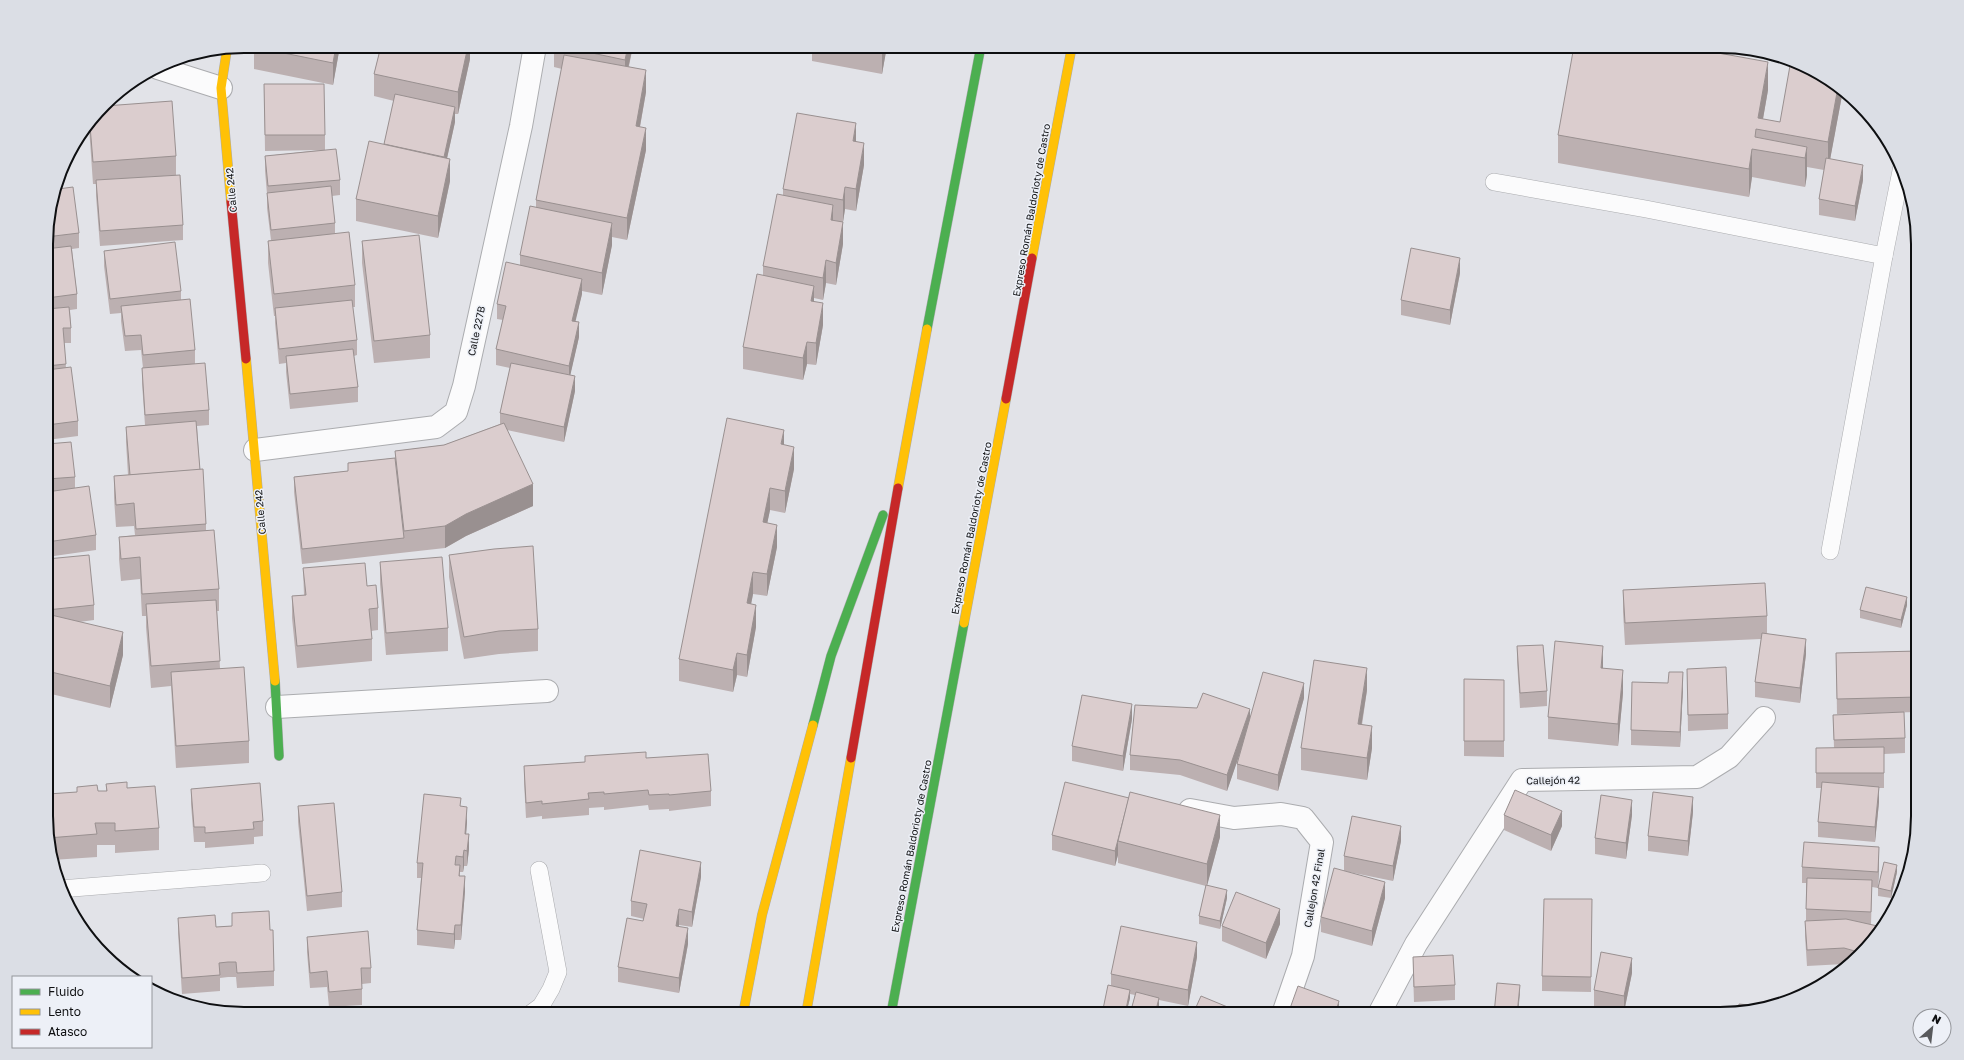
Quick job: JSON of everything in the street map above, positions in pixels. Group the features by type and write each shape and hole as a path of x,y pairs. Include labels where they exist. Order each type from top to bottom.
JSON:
{"main road":[{"path":"807,1007 902,462 980,53"},
{"name":"Expreso Román Baldorioty de Castro","path":"892,1007 1071,53"},
{"name":"Calle 242","path":"226,54 221,88 255,450 277,707 279,756"},
{"path":"744,1007 762,915 832,656 902,462"}],"street":[{"name":"Calle 227B","path":"255,450 436,428 456,412 464,386 516,149 534,53"},
{"path":"165,70 221,88"},
{"path":"277,707 547,691"},
{"name":"Callejón 42","path":"1383,1007 1416,944 1522,780 1697,777 1729,757 1764,718"},
{"name":"Callejon 42 Final","path":"1168,806 1234,818 1281,814 1303,818 1322,842 1303,956 1285,1007"}],"lane":[{"path":"1830,551 1899,179"},
{"path":"1494,182 1646,209 1884,256"},
{"path":"539,870 558,972 551,989 540,1007"},
{"path":"68,888 262,873"}],"building":[{"path":"284,53 335,53 333,63"},
{"path":"379,53 466,53 458,92 374,74"},
{"path":"592,53 626,53 625,60"},
{"path":"1573,53 1718,53 1768,62 1758,118 1780,122 1790,67 1816,79 1837,93 1828,142 1756,129 1755,137 1807,147 1805,158 1752,149 1749,169 1558,135"},
{"path":"564,55 646,70 636,126 646,128 627,218 536,200"},
{"path":"264,84 324,84 325,135 265,135"},
{"path":"395,94 455,107 444,157 384,144"},
{"path":"172,101 176,156 93,162 90,130 113,105"},
{"path":"797,113 856,123 853,141 864,143 856,189 845,187 843,200 783,189"},
{"path":"369,141 450,159 438,216 356,199"},
{"path":"336,149 340,180 268,186 265,156"},
{"path":"1826,158 1863,165 1855,206 1819,199"},
{"path":"180,175 183,225 100,231 96,180"},
{"path":"331,186 335,223 271,230 267,193"},
{"path":"73,187 79,233 53,236 57,207 61,189"},
{"path":"777,194 833,205 831,220 843,222 836,263 826,260 823,278 763,266"},
{"path":"530,206 612,223 602,273 520,255"},
{"path":"349,232 355,285 274,294 268,241"},
{"path":"419,235 430,335 374,341 362,241"},
{"path":"175,242 181,291 110,299 104,251"},
{"path":"71,246 77,294 53,297 53,248"},
{"path":"1411,248 1460,258 1450,310 1401,300"},
{"path":"506,262 582,279 572,321 579,322 569,366 496,349 506,306 497,304"},
{"path":"757,274 814,286 811,301 823,303 816,343 807,342 803,358 743,347"},
{"path":"190,299 195,350 143,355 141,335 125,336 121,306"},
{"path":"352,300 357,340 279,349 275,308"},
{"path":"69,307 71,328 63,328 66,364 53,365 53,308"},
{"path":"353,349 358,387 290,394 286,356"},
{"path":"205,363 209,410 145,415 142,368"},
{"path":"511,363 575,376 564,427 500,413"},
{"path":"71,367 78,421 53,424 53,369"},
{"path":"727,418 784,430 781,444 794,447 785,491 770,488 763,522 777,525 767,574 753,572 747,603 756,605 747,655 737,653 733,670 679,659"},
{"path":"196,421 200,470 130,475 126,427"},
{"path":"504,423 533,484 466,514 445,526 404,531 395,451 444,445"},
{"path":"71,442 75,477 53,479 53,444"},
{"path":"395,458 404,538 302,549 294,477 348,471 348,463"},
{"path":"203,469 206,524 136,529 134,503 116,505 114,476"},
{"path":"89,486 96,535 53,541 53,491"},
{"path":"214,530 219,589 142,594 140,557 121,559 119,537"},
{"path":"533,546 538,629 499,631 464,637 449,555"},
{"path":"89,555 94,605 53,609 53,558"},
{"path":"442,557 448,628 386,633 380,562"},
{"path":"365,563 367,586 376,585 378,608 369,609 372,639 297,646 292,596 306,595 303,568"},
{"path":"1765,583 1767,616 1625,623 1623,590"},
{"path":"1866,587 1907,597 1901,620 1860,610"},
{"path":"216,600 220,661 151,666 146,604"},
{"path":"53,615 123,632 110,686 53,672"},
{"path":"1762,633 1806,639 1800,688 1755,682"},
{"path":"1555,641 1603,646 1601,668 1623,670 1618,724 1548,717"},
{"path":"1543,645 1547,691 1520,693 1517,646"},
{"path":"1911,651 1911,697 1837,699 1836,653"},
{"path":"1314,660 1367,668 1358,724 1372,726 1367,758 1301,748"},
{"path":"244,667 249,741 176,746 171,672"},
{"path":"1726,667 1728,714 1688,715 1687,669"},
{"path":"1263,672 1304,683 1278,775 1237,764"},
{"path":"1669,672 1683,672 1680,732 1631,730 1632,682 1668,683"},
{"path":"1464,679 1504,680 1504,741 1464,741"},
{"path":"1203,693 1250,709 1227,775 1180,760 1130,755 1135,705 1197,708"},
{"path":"1082,695 1132,704 1123,756 1072,746"},
{"path":"1904,712 1905,738 1834,740 1833,715"},
{"path":"1884,747 1884,773 1816,773 1816,748"},
{"path":"646,752 646,758 708,754 711,791 669,795 649,795 648,790 604,794 604,792 588,793 589,799 542,804 542,801 526,803 524,766 585,762 585,756"},
{"path":"127,782 127,788 155,786 159,828 115,831 115,823 95,823 97,834 54,837 53,794 77,792 77,787 97,785 98,791 107,791 106,784"},
{"path":"1065,782 1129,798 1115,851 1052,835"},
{"path":"1822,782 1879,787 1875,827 1818,822"},
{"path":"260,783 263,821 253,822 254,829 205,833 205,827 194,827 191,789"},
{"path":"1515,790 1562,811 1551,835 1504,815"},
{"path":"1130,792 1220,815 1207,864 1118,841"},
{"path":"1653,792 1693,797 1688,841 1648,836"},
{"path":"424,794 461,798 460,806 467,807 465,834 469,834 467,851 464,850 463,857 456,856 455,865 460,865 459,876 465,876 461,925 455,925 454,934 417,930 423,863 417,863"},
{"path":"1601,795 1632,800 1626,843 1595,838"},
{"path":"334,803 342,892 307,896 298,806"},
{"path":"1352,816 1401,826 1393,866 1344,856"},
{"path":"1804,842 1879,847 1878,872 1802,867"},
{"path":"640,850 701,862 692,912 679,909 676,926 688,928 679,978 618,967 627,918 643,921 647,904 631,901"},
{"path":"1884,862 1897,865 1891,891 1878,888"},
{"path":"1334,868 1385,882 1372,931 1321,917"},
{"path":"1807,878 1872,880 1871,912 1806,909"},
{"path":"1206,885 1227,890 1220,921 1199,916"},
{"path":"1236,892 1280,909 1266,943 1222,926"},
{"path":"1544,899 1592,899 1591,977 1542,976"},
{"path":"269,911 270,930 273,930 274,971 237,973 236,962 228,962 219,963 220,975 182,978 178,918 215,915 216,927 232,926 232,913"},
{"path":"1846,919 1876,926 1855,951 1844,948 1807,950 1805,921"},
{"path":"1121,926 1197,942 1188,990 1111,974"},
{"path":"368,931 371,968 361,968 362,989 329,992 327,971 310,973 307,937"},
{"path":"1601,952 1632,958 1624,996 1594,990"},
{"path":"1453,955 1455,985 1414,987 1413,957"},
{"path":"1497,983 1520,985 1518,1007 1495,1007"},
{"path":"1108,985 1130,990 1126,1007 1103,1007"},
{"path":"1298,986 1339,1001 1337,1007 1290,1007"},
{"path":"1136,992 1159,998 1157,1007 1132,1007"},
{"path":"1201,996 1228,1007 1196,1007"}],"traffic: fast":[{"path":"927,329 980,53"},
{"path":"813,725 831,656 883,515"},
{"path":"892,1007 964,623"},
{"path":"275,681 279,756"}],"traffic: slow":[{"path":"1032,258 1071,53"},
{"path":"226,54 221,88 231,201"},
{"path":"898,488 927,329"},
{"path":"246,359 275,681"},
{"path":"964,623 1006,399"},
{"path":"744,1007 762,915 813,725"},
{"path":"807,1007 851,758"}],"traffic: jam":[{"path":"231,201 246,359"},
{"path":"1006,399 1032,258"},
{"path":"851,758 898,488"}]}
